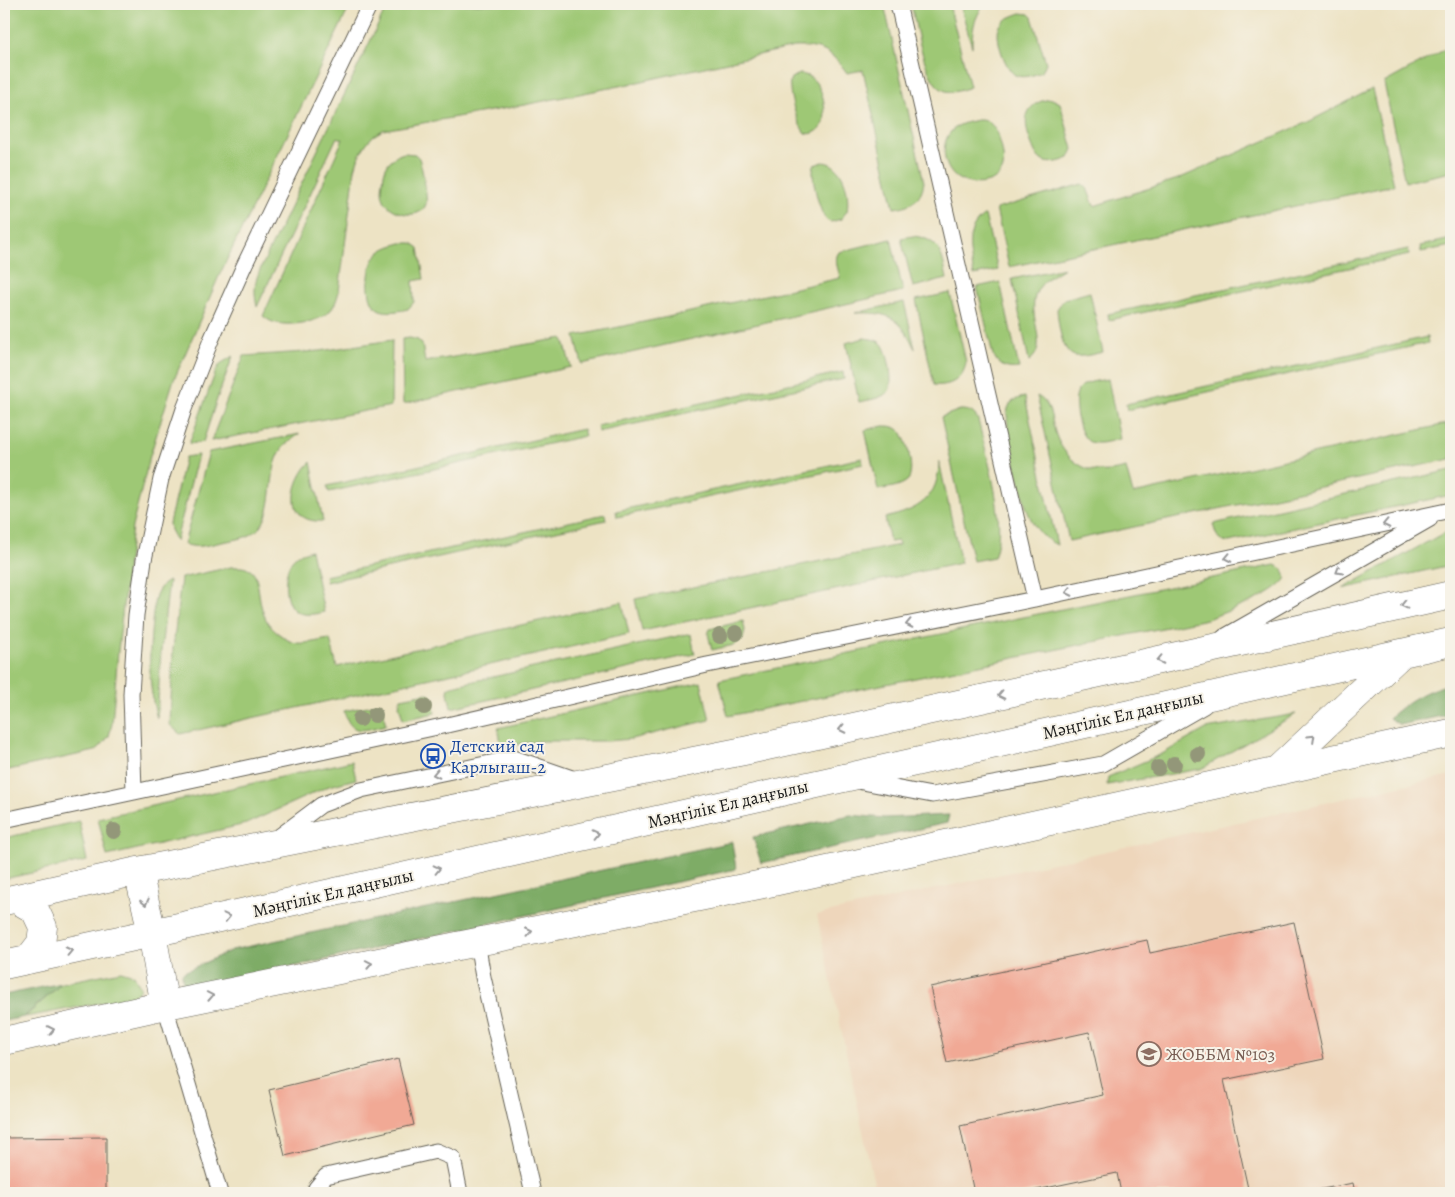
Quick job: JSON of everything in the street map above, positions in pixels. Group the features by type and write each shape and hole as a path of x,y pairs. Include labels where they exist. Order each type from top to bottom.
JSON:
{"main road":[{"path":"10,900 138,871 744,751 1451,595"},
{"name":"Мәңгілік Ел даңғылы","path":"16,962 152,934 1451,642"},
{"path":"1276,771 1401,653"},
{"path":"4,1041 165,1006 774,882 1451,733"},
{"path":"138,871 165,1006"},
{"path":"10,900 35,910 42,926 41,943 16,962"}],"lane":[{"path":"134,792 131,694 136,615 144,560 161,479 184,409 211,340 243,268 370,4"},
{"path":"898,4 1035,599"},
{"path":"4,820 447,725 708,665 1035,599 1446,511"},
{"path":"1200,651 1446,511"},
{"path":"843,778 932,795 1103,764 1228,692"},
{"path":"265,846 321,805 361,790 514,758 584,783"},
{"path":"477,942 485,986 533,1193"},
{"path":"165,1006 220,1193"},
{"path":"318,1193 316,1188 326,1176 436,1152 452,1158 460,1193"}],"shaded area":[{"name":"ЖОББМ №103","path":"1451,775 1451,1193 876,1193 817,915"}],"green space":[{"path":"4,4 351,4 219,276 173,382 150,456 132,527 112,724 109,736 95,751 4,771"},
{"path":"388,4 884,4 924,182 923,188 918,198 910,204 894,208 863,70 847,73 825,51 811,48 794,47 629,84 383,130 373,136 366,144 359,156 355,169 337,300 329,312 318,319 294,324 272,322 263,316 343,139 337,137 257,307 255,289 257,276"},
{"path":"911,4 949,4 970,87 951,92 943,90 934,81 925,61"},
{"path":"960,4 985,4 974,24 972,47"},
{"path":"1021,13 1029,14 1032,17 1046,63 1042,72 1025,77 1015,75 1011,71 1004,60 998,39 1000,25 1008,18"},
{"path":"1451,46 1451,172 1405,182 1384,83"},
{"path":"800,74 813,80 824,100 824,123 811,134 805,133 802,128 791,97 791,78"},
{"path":"1372,89 1394,185 1009,267 996,209 1082,184 1087,188 1094,206 1178,179 1310,121"},
{"path":"1052,99 1060,103 1073,149 1069,158 1049,163 1041,160 1036,154 1029,137 1026,121 1027,114 1035,104"},
{"path":"977,120 988,122 994,128 1004,161 999,176 982,184 969,183 957,178 948,168 944,153 946,139 955,128"},
{"path":"404,153 415,154 419,158 423,175 426,204 423,210 418,213 404,214 391,208 386,203 382,194 386,166 393,158"},
{"path":"823,162 836,168 844,180 846,188 847,211 841,219 831,222 826,220 823,214 814,184 814,165"},
{"path":"985,215 998,270 974,275 970,250 971,235 973,227"},
{"path":"913,236 929,241 939,250 947,279 913,287 901,238"},
{"path":"891,239 903,291 582,364 575,336 840,278 836,262 839,252"},
{"path":"1451,239 1451,246 1421,252 1420,246"},
{"path":"401,243 412,243 419,248 424,279 413,281 414,302 408,309 390,312 383,311 375,307 372,301 369,286 370,271 376,256 382,250"},
{"path":"1408,249 1409,255 1109,320 1108,314"},
{"path":"1064,268 1046,280 1037,291 1034,300 1034,310 1038,347 1035,355 1029,361 1012,279"},
{"path":"1000,282 1019,368 1003,366 993,355 977,287"},
{"path":"1090,292 1103,352 1075,356 1070,354 1063,343 1057,309 1064,299"},
{"path":"950,293 966,362 965,368 955,381 945,385 934,385 916,300"},
{"path":"904,302 915,349 910,338 899,323 877,314 855,313"},
{"path":"1427,337 1428,343 1127,410 1126,404"},
{"path":"563,338 571,367 403,404 402,339 418,340 422,344 425,362"},
{"path":"864,338 876,340 882,344 888,360 891,383 888,392 882,396 859,402 846,343"},
{"path":"392,340 391,406 211,441 244,356 320,351"},
{"path":"233,356 203,442 189,444 216,371 220,364"},
{"path":"843,372 844,379 598,432 597,426"},
{"path":"1108,379 1120,439 1101,443 1090,442 1082,433 1079,425 1076,408 1077,394 1079,389 1085,384"},
{"path":"1037,396 1048,407 1061,446 1071,459 1091,470 1106,471 1126,468 1133,494 1446,424 1451,459 1069,541"},
{"path":"1025,397 1057,545 1041,534 1031,519 1026,507 1013,455 1007,413 1012,402"},
{"path":"960,410 971,412 978,420 995,489 999,526 998,542 994,557 973,561 941,417"},
{"path":"883,426 895,427 901,432 908,448 911,470 908,480 902,484 878,490 865,430"},
{"path":"583,429 585,436 329,492 327,486"},
{"path":"300,434 282,449 277,459 269,507 260,527 252,534 237,539 203,546 184,544 209,452"},
{"path":"198,455 176,541 170,530 169,523 185,457"},
{"path":"862,458 863,464 617,517 616,511"},
{"path":"939,461 961,563 642,631 635,599 899,545 898,541 890,542 885,518 917,506 931,494 938,474"},
{"path":"311,462 323,521 310,520 302,516 297,509 295,500 299,480"},
{"path":"1451,470 1451,495 1229,542 1219,539 1213,524"},
{"path":"605,514 606,520 326,582 325,576"},
{"path":"1451,529 1451,565 1342,589"},
{"path":"311,550 324,612 307,614 297,612 292,608 287,595 286,579 287,571 293,559 299,554"},
{"path":"1275,565 1283,569 1286,578 1281,584 1262,597 1207,619 728,716 719,680"},
{"path":"231,567 245,568 254,575 262,610 272,628 294,643 330,639 337,667 622,602 629,634 180,734 170,725 173,649 181,578"},
{"path":"169,581 161,651 157,718 150,679 152,626 156,596 161,586"},
{"path":"743,621 745,630 743,639 734,645 712,650 708,634 710,629"},
{"path":"687,634 691,635 695,654 451,708 448,692 449,687 452,686"},
{"path":"701,682 710,720 631,739 539,741 502,747 498,728"},
{"path":"1451,684 1451,714 1400,725 1389,718 1418,696"},
{"path":"427,693 432,697 435,713 403,720 399,705 401,698"},
{"path":"378,704 382,708 386,725 359,730 350,725 344,711"},
{"path":"1296,714 1201,769 1107,785 1108,777 1162,754 1206,729"},
{"path":"352,761 356,779 329,786 246,824 107,856 98,818"},
{"path":"850,815 884,818 949,815 947,823 761,863 753,837"},
{"path":"79,821 87,861 4,879 4,838"},
{"path":"732,842 736,869 183,991 182,973 232,950"},
{"path":"121,971 134,975 141,989 133,997 25,1017 62,983"},
{"path":"62,983 24,1017 4,1021 4,995"}],"building":[{"path":"1294,922 1324,1059 1224,1080 1249,1193 1121,1193 1117,1173 1022,1193 974,1193 960,1126 1103,1095 1089,1032 947,1063 930,987 1147,940 1150,953"},
{"path":"398,1059 414,1125 285,1156 269,1090"},
{"path":"106,1137 106,1193 4,1193 4,1138"},
{"path":"1353,1183 1355,1193 1307,1192"}],"place":[{"name":"Детский сад Карлыгаш-2","path":"433,756"},
{"name":"ЖОББМ №103","path":"1149,1054"}]}
